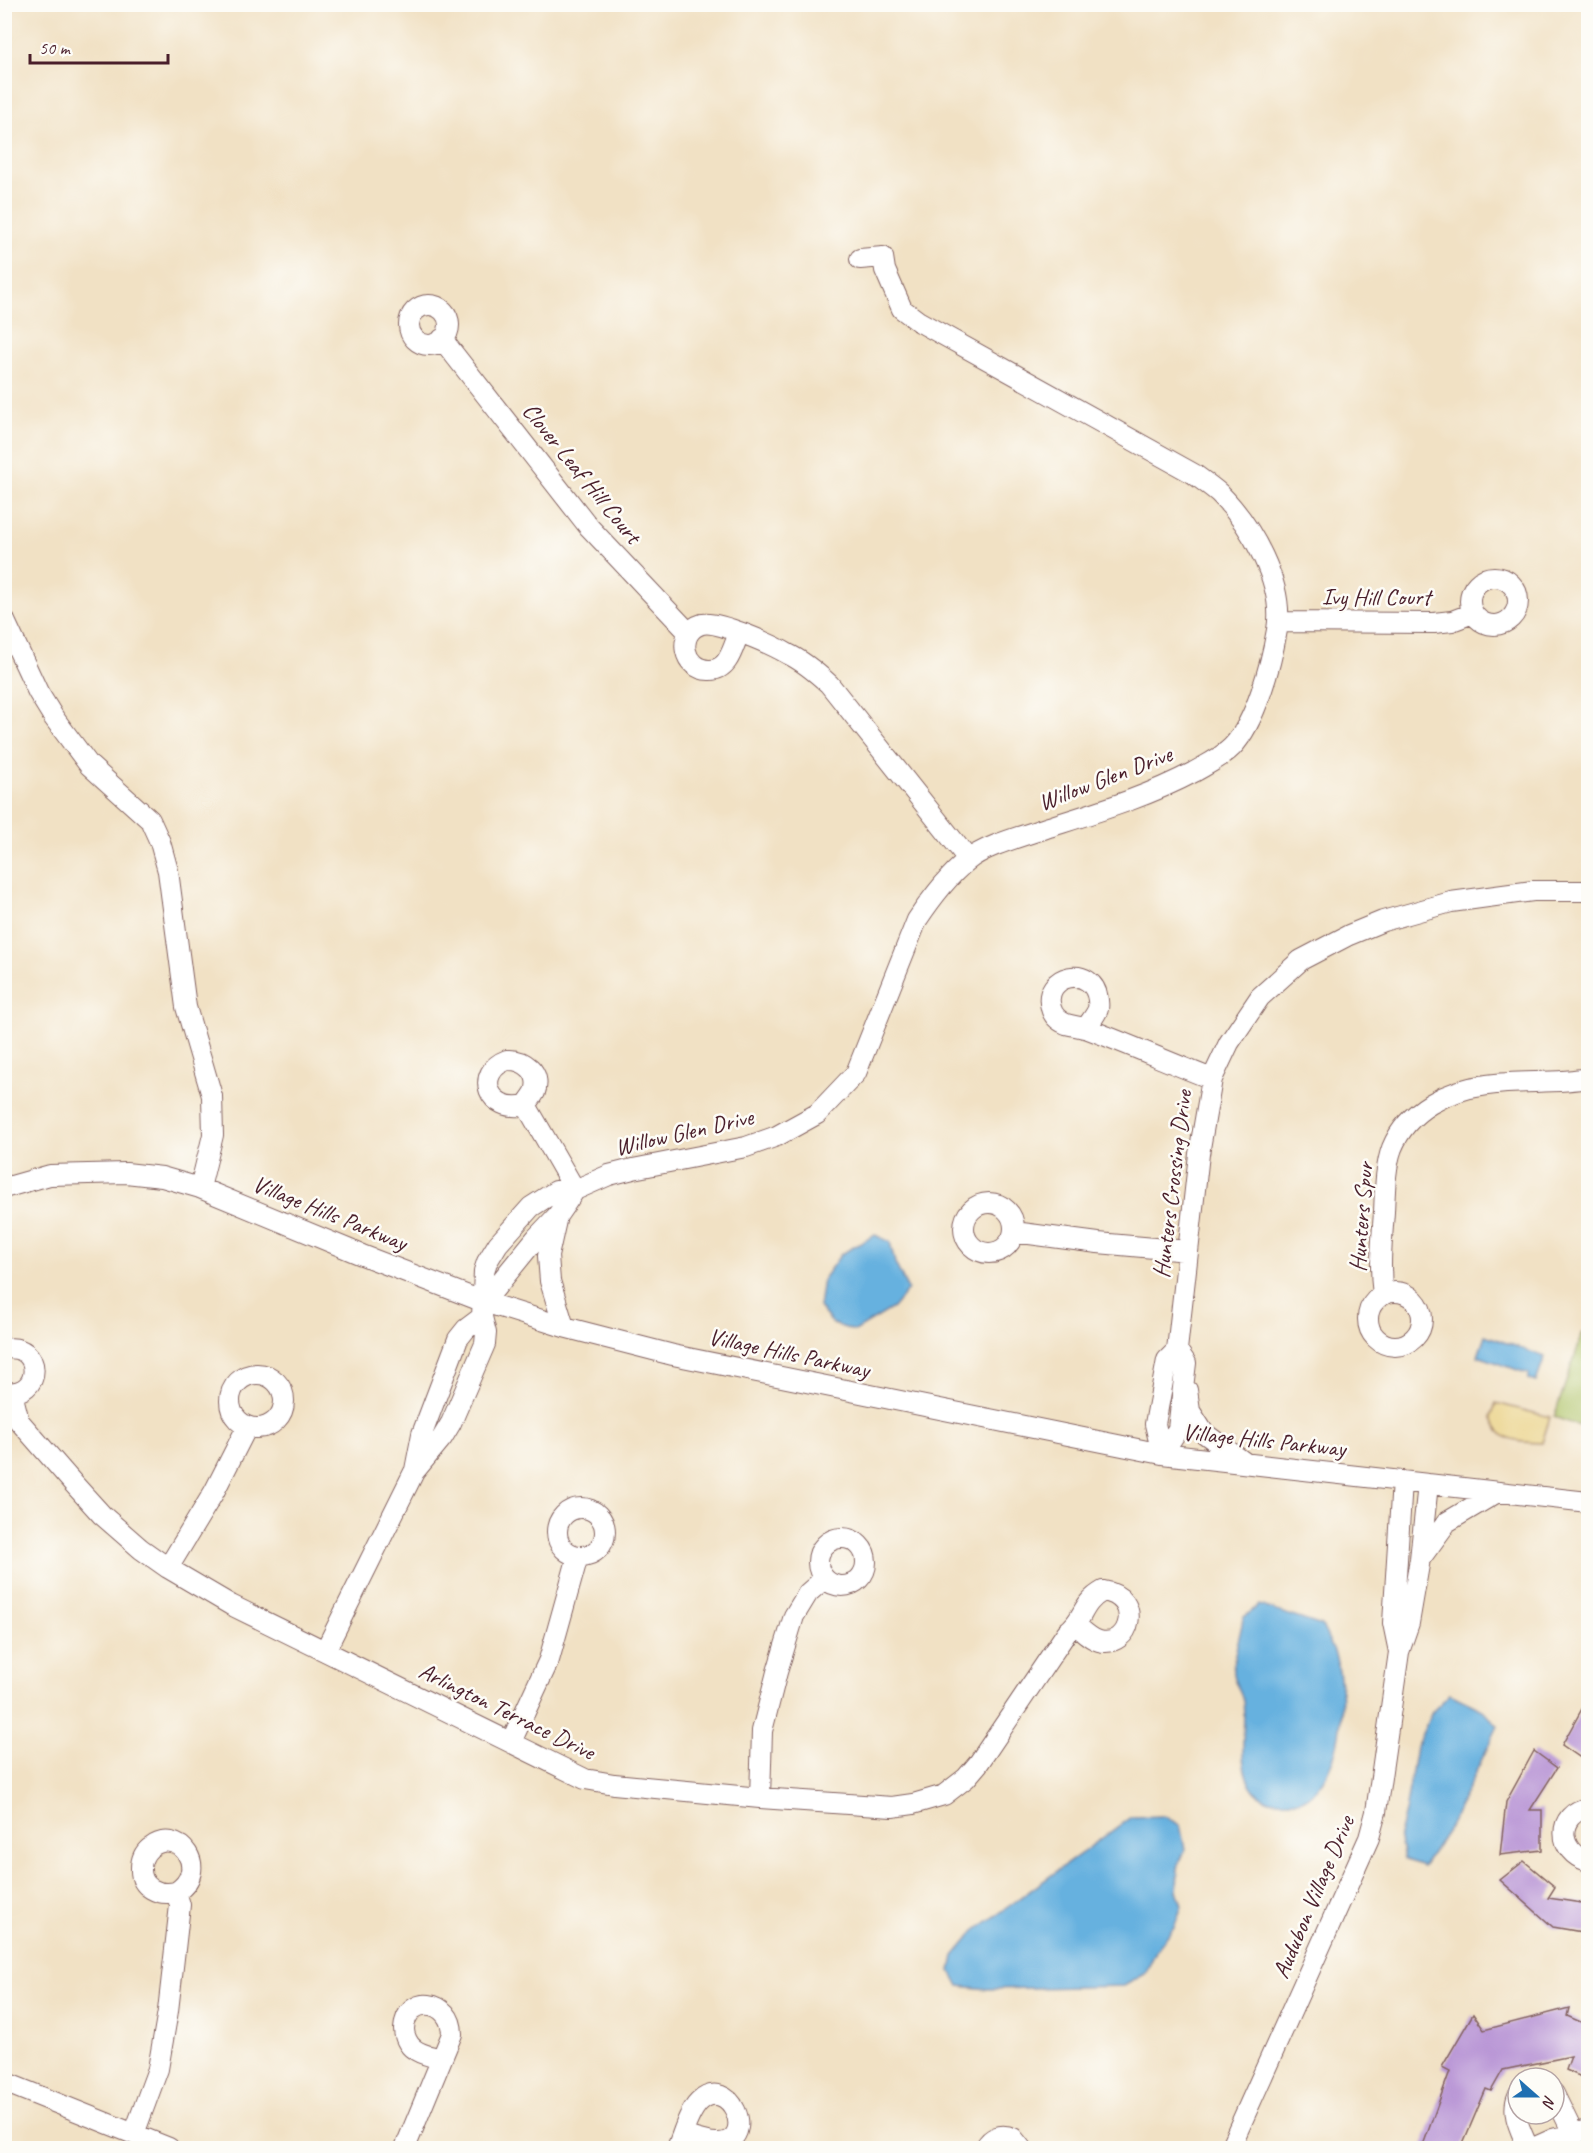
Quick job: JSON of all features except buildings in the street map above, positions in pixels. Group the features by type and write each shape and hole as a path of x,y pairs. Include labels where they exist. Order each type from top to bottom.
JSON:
{"street":[{"name":"Willow Glen Drive","path":"414,1472 442,1438 451,1423 485,1344 484,1271 498,1244 531,1207 556,1191 575,1190 609,1175 746,1147 777,1136 817,1114 856,1073 917,920 931,900 968,860 1004,842 1149,794 1211,763 1232,747 1247,725 1264,685 1278,622 1278,602 1263,555 1235,511 1218,492 1183,468 918,321 902,309 885,270 883,257 860,259"},
{"name":"Clover Leaf Hill Court","path":"442,339 589,527 689,633"},
{"name":"Ivy Hill Court","path":"1278,622 1434,623 1452,621 1473,613"},
{"path":"4,619 38,693 54,718 89,765 150,819 160,842 168,871 186,1007 212,1096 213,1135 200,1188"},
{"path":"739,633 726,662 720,668 712,670 693,665 688,659 685,641 689,633 695,627 710,623 739,633 790,654 819,674 968,860"},
{"name":"Hunters Crossing Drive","path":"1162,1454 1155,1424 1167,1360 1177,1350 1199,1154 1212,1079 1228,1043 1260,997 1301,960 1325,946 1383,921 1451,902 1533,891 1588,891"},
{"path":"1078,1027 1212,1079"},
{"name":"Hunters Spur","path":"1383,1295 1380,1268 1387,1174 1392,1149 1414,1116 1428,1104 1445,1096 1487,1085 1588,1078"},
{"path":"325,1651 414,1472 422,1434 458,1339 483,1310 537,1237 557,1216 575,1190 526,1105"},
{"name":"Village Hills Parkway","path":"4,1188 50,1175 103,1173 162,1177 200,1188 362,1255 483,1310 564,1327 673,1355 1162,1454 1588,1502"},
{"path":"557,1216 548,1256 550,1281 564,1327"},
{"path":"1014,1232 1098,1243 1188,1251"},
{"name":"Arlington Terrace Drive","path":"4,1349 20,1349 27,1354 34,1367 31,1382 26,1388 8,1392 19,1421 102,1515 141,1549 168,1568 231,1605 585,1779 614,1784 760,1798 892,1807 944,1795 954,1789 978,1764 1066,1632 1076,1626"},
{"name":"Hunters Crossing Drive","path":"1162,1454 1178,1429 1186,1363 1177,1350"},
{"name":"Hunters Crossing Drive","path":"1184,1376 1190,1411 1204,1433 1246,1464"},
{"path":"168,1568 214,1491 247,1427"},
{"name":"Audubon Village Drive","path":"1399,1652 1393,1623 1402,1480"},
{"name":"Audubon Village Drive","path":"1230,2148 1369,1838 1376,1812 1399,1652 1409,1623 1420,1559 1428,1484"},
{"name":"Audubon Village Drive","path":"1420,1559 1447,1522 1496,1493"},
{"path":"511,1742 549,1660 578,1556"},
{"path":"760,1798 762,1731 779,1663 794,1616 808,1593 824,1579"},
{"path":"1588,1808 1574,1814 1568,1821 1564,1836 1571,1853 1588,1861"},
{"path":"134,2134 158,2069 168,2011 180,1905 176,1892"},
{"path":"405,2148 452,2034 449,2017 443,2011 435,2006 418,2006 410,2011 406,2019 405,2036 414,2049 441,2059"},
{"path":"4,2082 169,2148"},
{"path":"706,2097 723,2097 733,2104 737,2112 737,2128 729,2140 721,2143 680,2141 693,2110 706,2097"},
{"path":"1520,2126 1530,2148 1552,2139 1581,2132 1566,2111"},
{"path":"985,2148 990,2141 1001,2135 1013,2138 1022,2148"}],"green space":[{"path":"1583,1332 1588,1334 1588,1429 1554,1417"}],"sand":[{"path":"1496,1403 1550,1417 1542,1443 1517,1441 1505,1437 1495,1426 1491,1417"}],"water":[{"path":"875,1235 890,1242 895,1263 908,1290 893,1308 855,1331 833,1324 819,1307 823,1279 841,1254"},
{"path":"1485,1335 1545,1357 1536,1382 1528,1379 1529,1374 1478,1356"},
{"path":"1259,1605 1322,1626 1334,1652 1339,1672 1341,1712 1335,1753 1328,1772 1317,1787 1300,1801 1273,1801 1261,1796 1254,1790 1245,1770 1243,1701 1233,1677 1233,1667 1243,1618"},
{"path":"1450,1694 1483,1710 1498,1726 1448,1829 1423,1866 1404,1859 1399,1835 1416,1747 1432,1712"},
{"path":"1164,1816 1180,1825 1185,1849 1178,1868 1177,1890 1182,1906 1174,1927 1157,1949 1145,1974 1124,1986 988,1989 959,1986 951,1971 954,1956 975,1931 1131,1817"}]}
